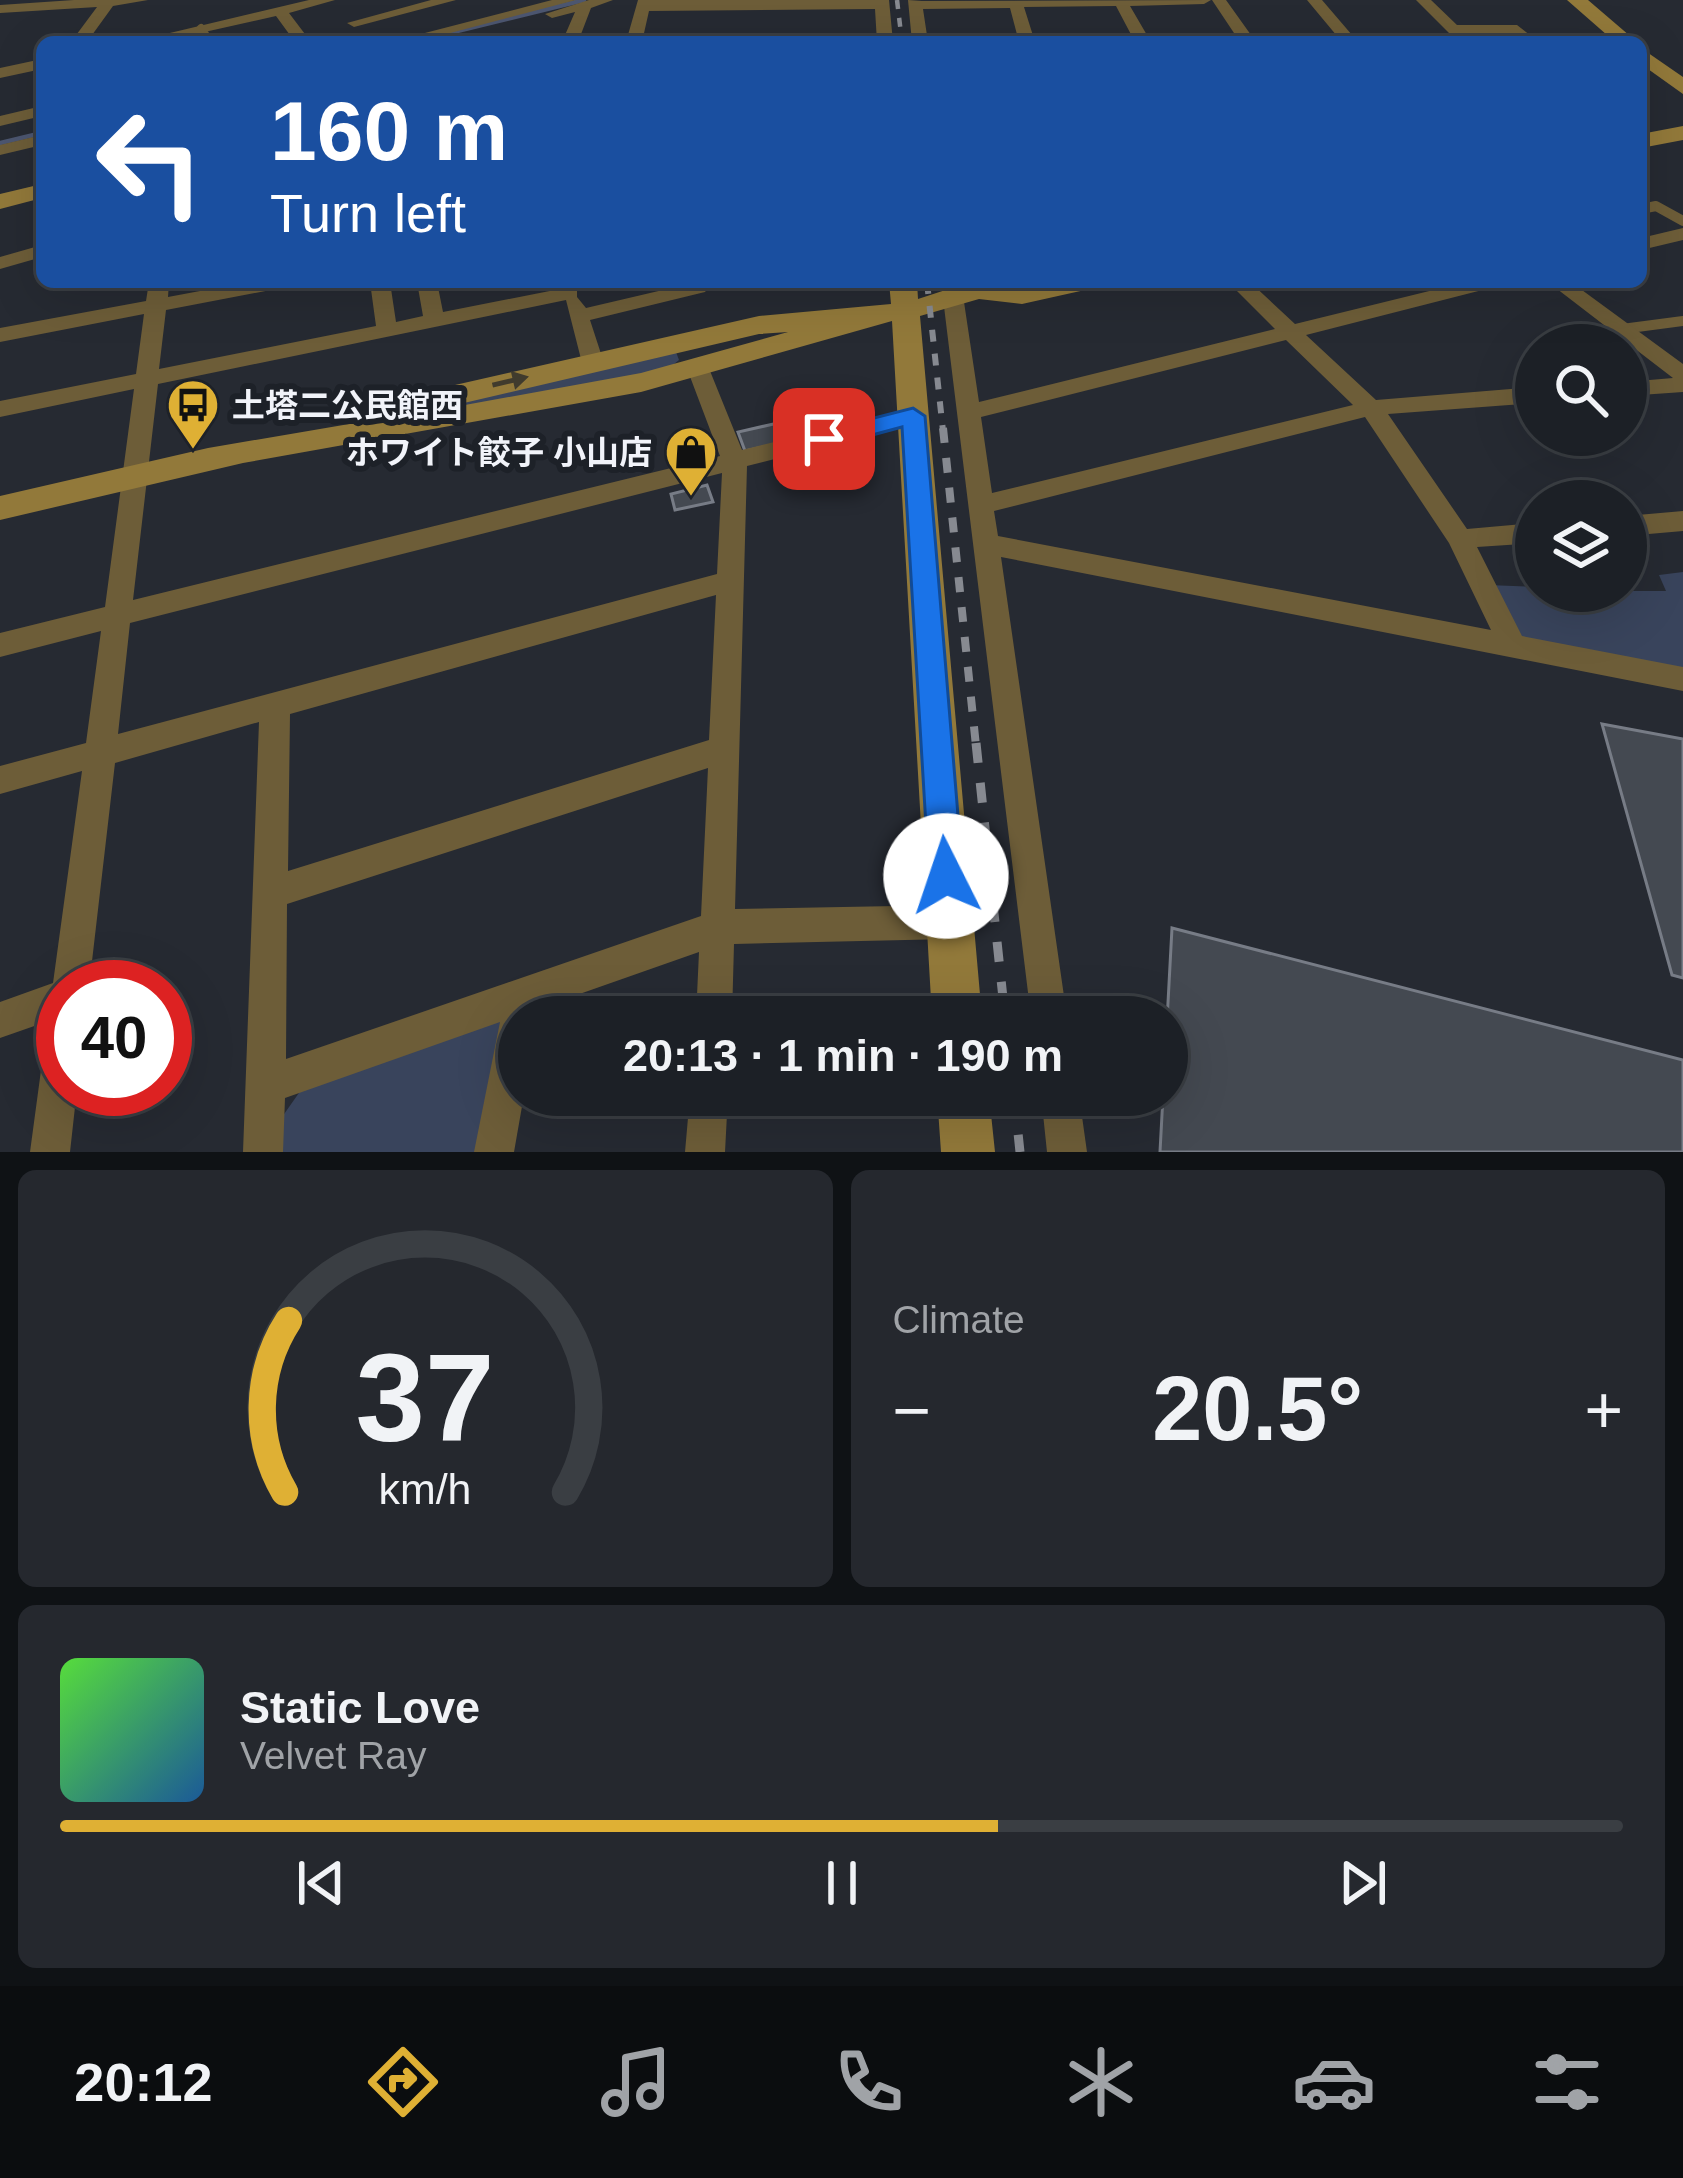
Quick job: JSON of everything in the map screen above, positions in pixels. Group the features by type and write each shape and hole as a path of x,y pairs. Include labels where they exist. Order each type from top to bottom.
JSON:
{"street":[{"path":"6,9 141,0"},
{"path":"206,35 283,7 330,0 365,36"},
{"path":"354,22 449,0"},
{"path":"426,36 606,0"},
{"path":"919,36 915,3 1204,0"},
{"path":"1219,0 1244,36"},
{"path":"1314,0 1345,36"},
{"path":"1423,0 1460,36"},
{"path":"1576,0 1620,36"},
{"path":"83,36 109,1"},
{"path":"1120,1 1140,36"},
{"path":"1015,2 1025,36"},
{"path":"478,36 577,3"},
{"path":"571,36 577,3"},
{"path":"636,36 644,4 882,3 885,36"},
{"path":"283,7 300,36"},
{"path":"1453,29 1517,29 1525,36"},
{"path":"1647,58 1683,88"},
{"path":"0,73 36,65"},
{"path":"0,122 36,113"},
{"path":"1647,141 1683,133"},
{"path":"0,150 36,141"},
{"path":"0,202 36,193"},
{"path":"1647,243 1683,234"},
{"path":"0,263 36,253"},
{"path":"0,335 158,293 215,288"},
{"path":"381,288 387,330"},
{"path":"428,288 434,321"},
{"path":"0,409 434,321 568,288 593,363"},
{"path":"578,316 698,288"},
{"path":"0,508 277,446 454,420 783,347 904,297 969,289 1022,296 1057,288"},
{"path":"1244,288 1371,407 1460,539 1513,646"},
{"path":"969,412 1467,288"},
{"path":"1566,288 1615,324"},
{"path":"969,289 969,412 1046,996"},
{"path":"73,960 158,293"},
{"path":"904,297 955,996"},
{"path":"277,446 316,428 759,325 850,320"},
{"path":"1647,348 1683,375"},
{"path":"697,366 735,463 715,996"},
{"path":"1647,388 1683,385"},
{"path":"982,505 1371,407 1515,397"},
{"path":"0,645 913,416"},
{"path":"1647,524 1683,521"},
{"path":"1460,539 1515,535"},
{"path":"987,544 1683,679"},
{"path":"0,780 730,580"},
{"path":"263,1152 275,706"},
{"path":"272,893 727,748"},
{"path":"554,996 720,927 950,922"},
{"path":"0,1020 36,1007"},
{"path":"266,1085 498,1016"},
{"path":"50,1152 54,1116"},
{"path":"494,1152 501,1116"},
{"path":"705,1152 708,1116"},
{"path":"965,1116 968,1152"},
{"path":"1063,1116 1067,1152"}],"lane":[{"path":"1647,208 1656,206 1683,221"},
{"path":"1647,326 1683,321"}],"shaded area":[{"path":"676,352 679,360 669,368 370,430 370,420 448,398"},
{"path":"1683,572 1683,674 1515,642 1488,585 1515,586 1515,612 1647,612 1647,591 1666,591 1659,575"},
{"path":"498,1020 498,1096 487,1152 281,1152 282,1117 301,1090"}],"building":[{"path":"778,423 786,442 745,451 738,432"},
{"name":"ホワイト餃子 小山店","path":"707,485 713,502 675,510 671,494"},
{"path":"1602,724 1683,739 1683,978 1672,975"},
{"path":"1172,928 1683,1060 1683,1152 1160,1152 1162,1116 1188,1116 1188,996 1168,996"}],"waterway":[{"path":"445,34 584,0"},
{"path":"0,143 36,134"}],"railway":[{"path":"897,0 901,36"},
{"path":"928,288 943,431"},
{"path":"943,428 976,746"},
{"path":"976,743 1003,996"},
{"path":"1016,1116 1020,1152"}],"place":[{"name":"土塔二公民館西","path":"193,451"},
{"name":"ホワイト餃子 小山店","path":"691,498"}],"route":[{"path":"824,439 913,416 946,876"}]}
